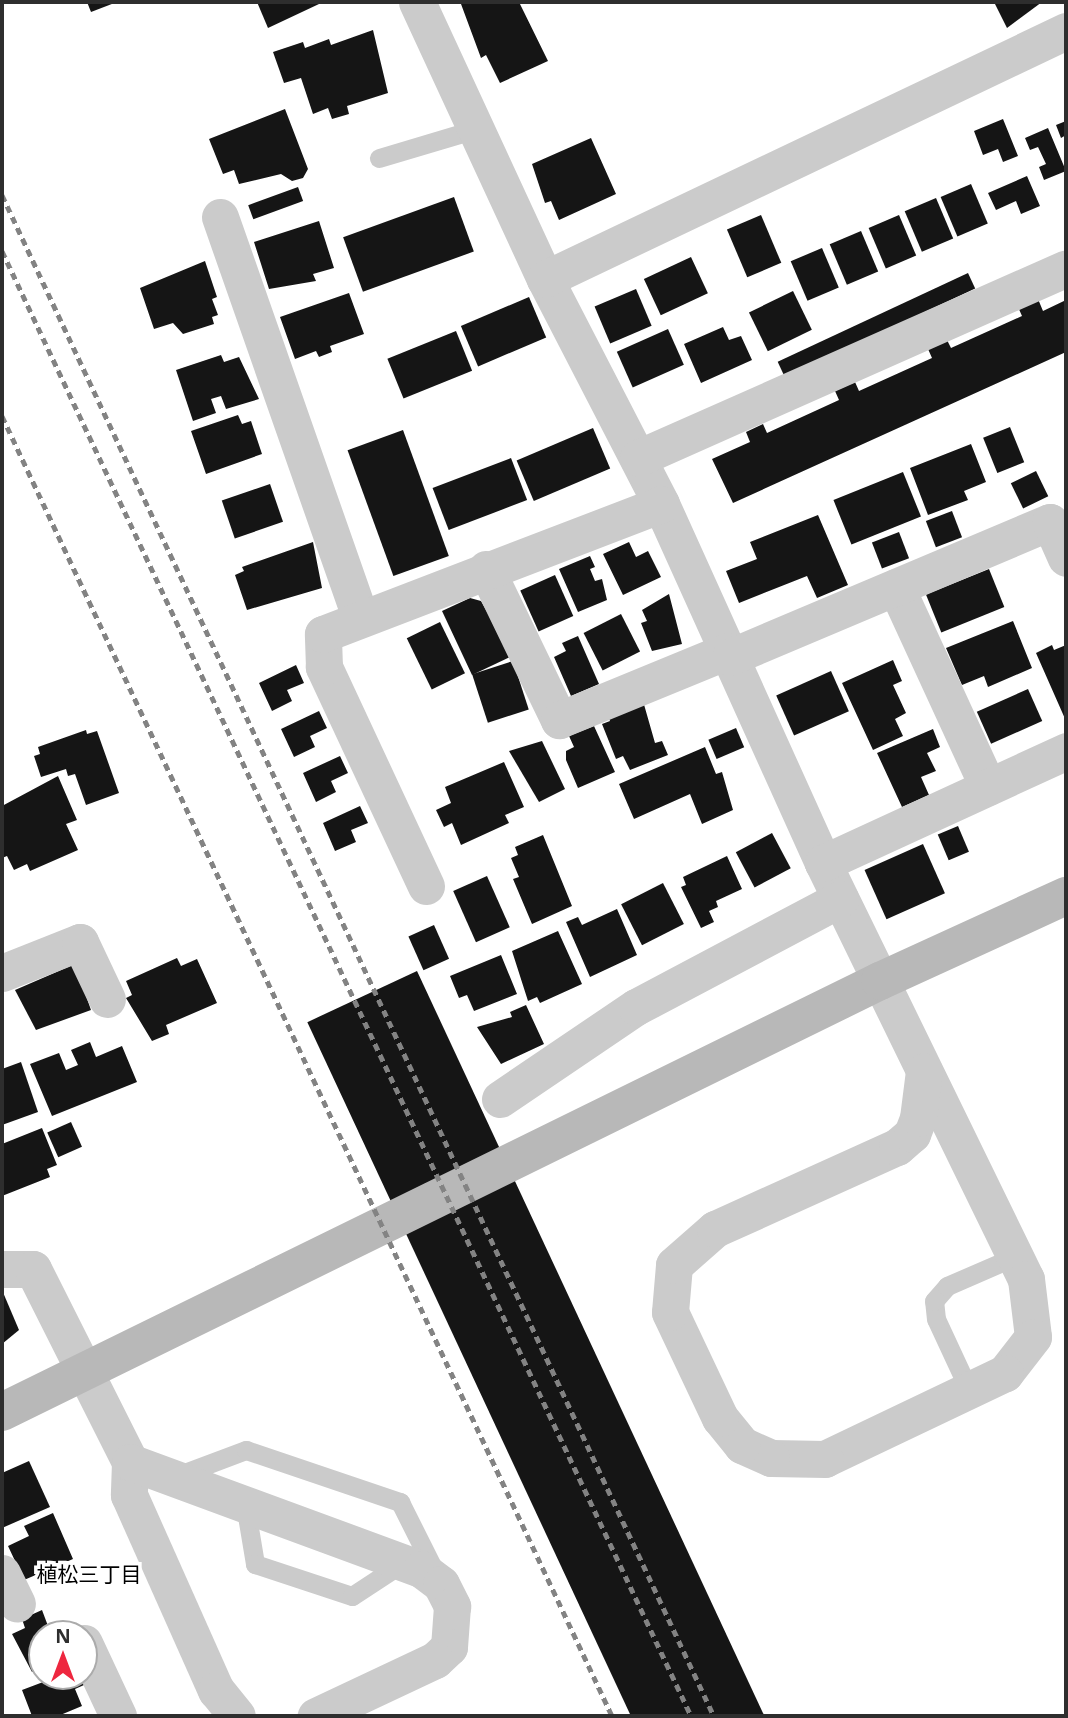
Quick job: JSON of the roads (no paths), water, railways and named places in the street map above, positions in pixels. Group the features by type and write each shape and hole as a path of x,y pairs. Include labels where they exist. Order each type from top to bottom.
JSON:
{"street":[{"path":"417,2 545,279 661,504 840,899 1016,1256 1033,1308 1033,1337 1022,1358 1004,1373 825,1459 771,1458 742,1445 720,1418 670,1312 674,1265 693,1245 715,1229 897,1147 912,1134 924,1071"},
{"path":"545,279 1066,31"},
{"path":"220,217 360,617"},
{"path":"638,458 1066,268"},
{"path":"426,886 324,667 323,634 360,617 661,504"},
{"path":"486,569 559,720 896,587 1050,522 1066,558"},
{"path":"896,587 988,788"},
{"path":"823,863 1066,751"},
{"path":"2,1412 880,981 1066,896"},
{"path":"500,1099 636,1007 840,899"},
{"path":"2,973 80,942 107,999"},
{"path":"2,1269 33,1269 83,1374 130,1462 129,1496 216,1690 237,1716"},
{"path":"130,1462 404,1562 441,1584 452,1606 449,1647 435,1660 316,1716"},
{"path":"98,1673 118,1716"}],"lane":[{"path":"379,158 475,129"},
{"path":"969,1390 936,1319 934,1300 947,1286 1016,1256"},
{"path":"174,1478 246,1450 400,1502 441,1584"},
{"path":"245,1504 256,1564 352,1596 404,1562"}],"railway":[{"path":"2,195 714,1716"},
{"path":"2,251 691,1716"},
{"path":"2,416 612,1716"}],"district":[{"name":"植松三丁目","path":"89,1574"}]}
